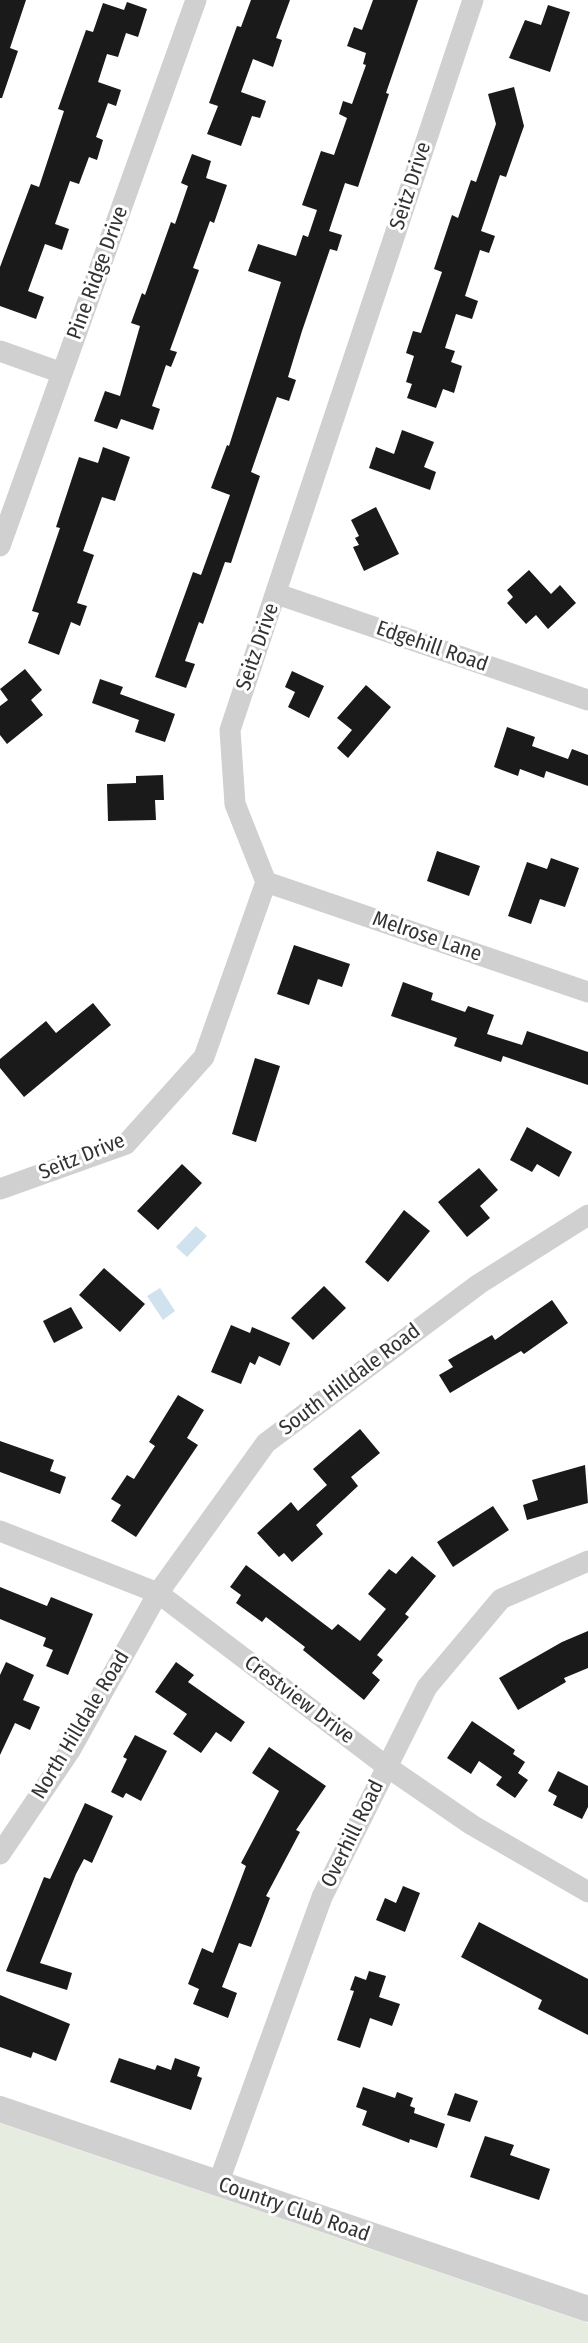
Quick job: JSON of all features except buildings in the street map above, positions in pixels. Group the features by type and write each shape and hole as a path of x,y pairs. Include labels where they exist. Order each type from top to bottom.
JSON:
{"street":[{"name":"Pine Ridge Drive","path":"0,546 196,0"},
{"name":"Seitz Drive","path":"0,1189 126,1144 204,1058 266,882 235,804 230,730 473,0"},
{"path":"0,351 62,373"},
{"name":"Edgehill Road","path":"277,594 588,700"},
{"name":"Melrose Lane","path":"266,882 588,992"},
{"name":"South Hilldale Road","path":"159,1593 266,1443 479,1284 588,1215"},
{"name":"Crestview Drive","path":"0,1531 159,1593 386,1766 472,1825 588,1892"},
{"name":"Overhill Road","path":"218,2184 322,1896 427,1687 501,1599 588,1561"},
{"name":"North Hilldale Road","path":"0,1854 71,1749 159,1593"},
{"name":"Country Club Road","path":"0,2109 588,2309"}],"shaded area":[{"path":"0,2123 588,2323 588,2343 0,2343"}],"water":[{"path":"196,1226 207,1236 187,1257 176,1247"},
{"path":"160,1288 175,1311 163,1320 147,1296"}]}
